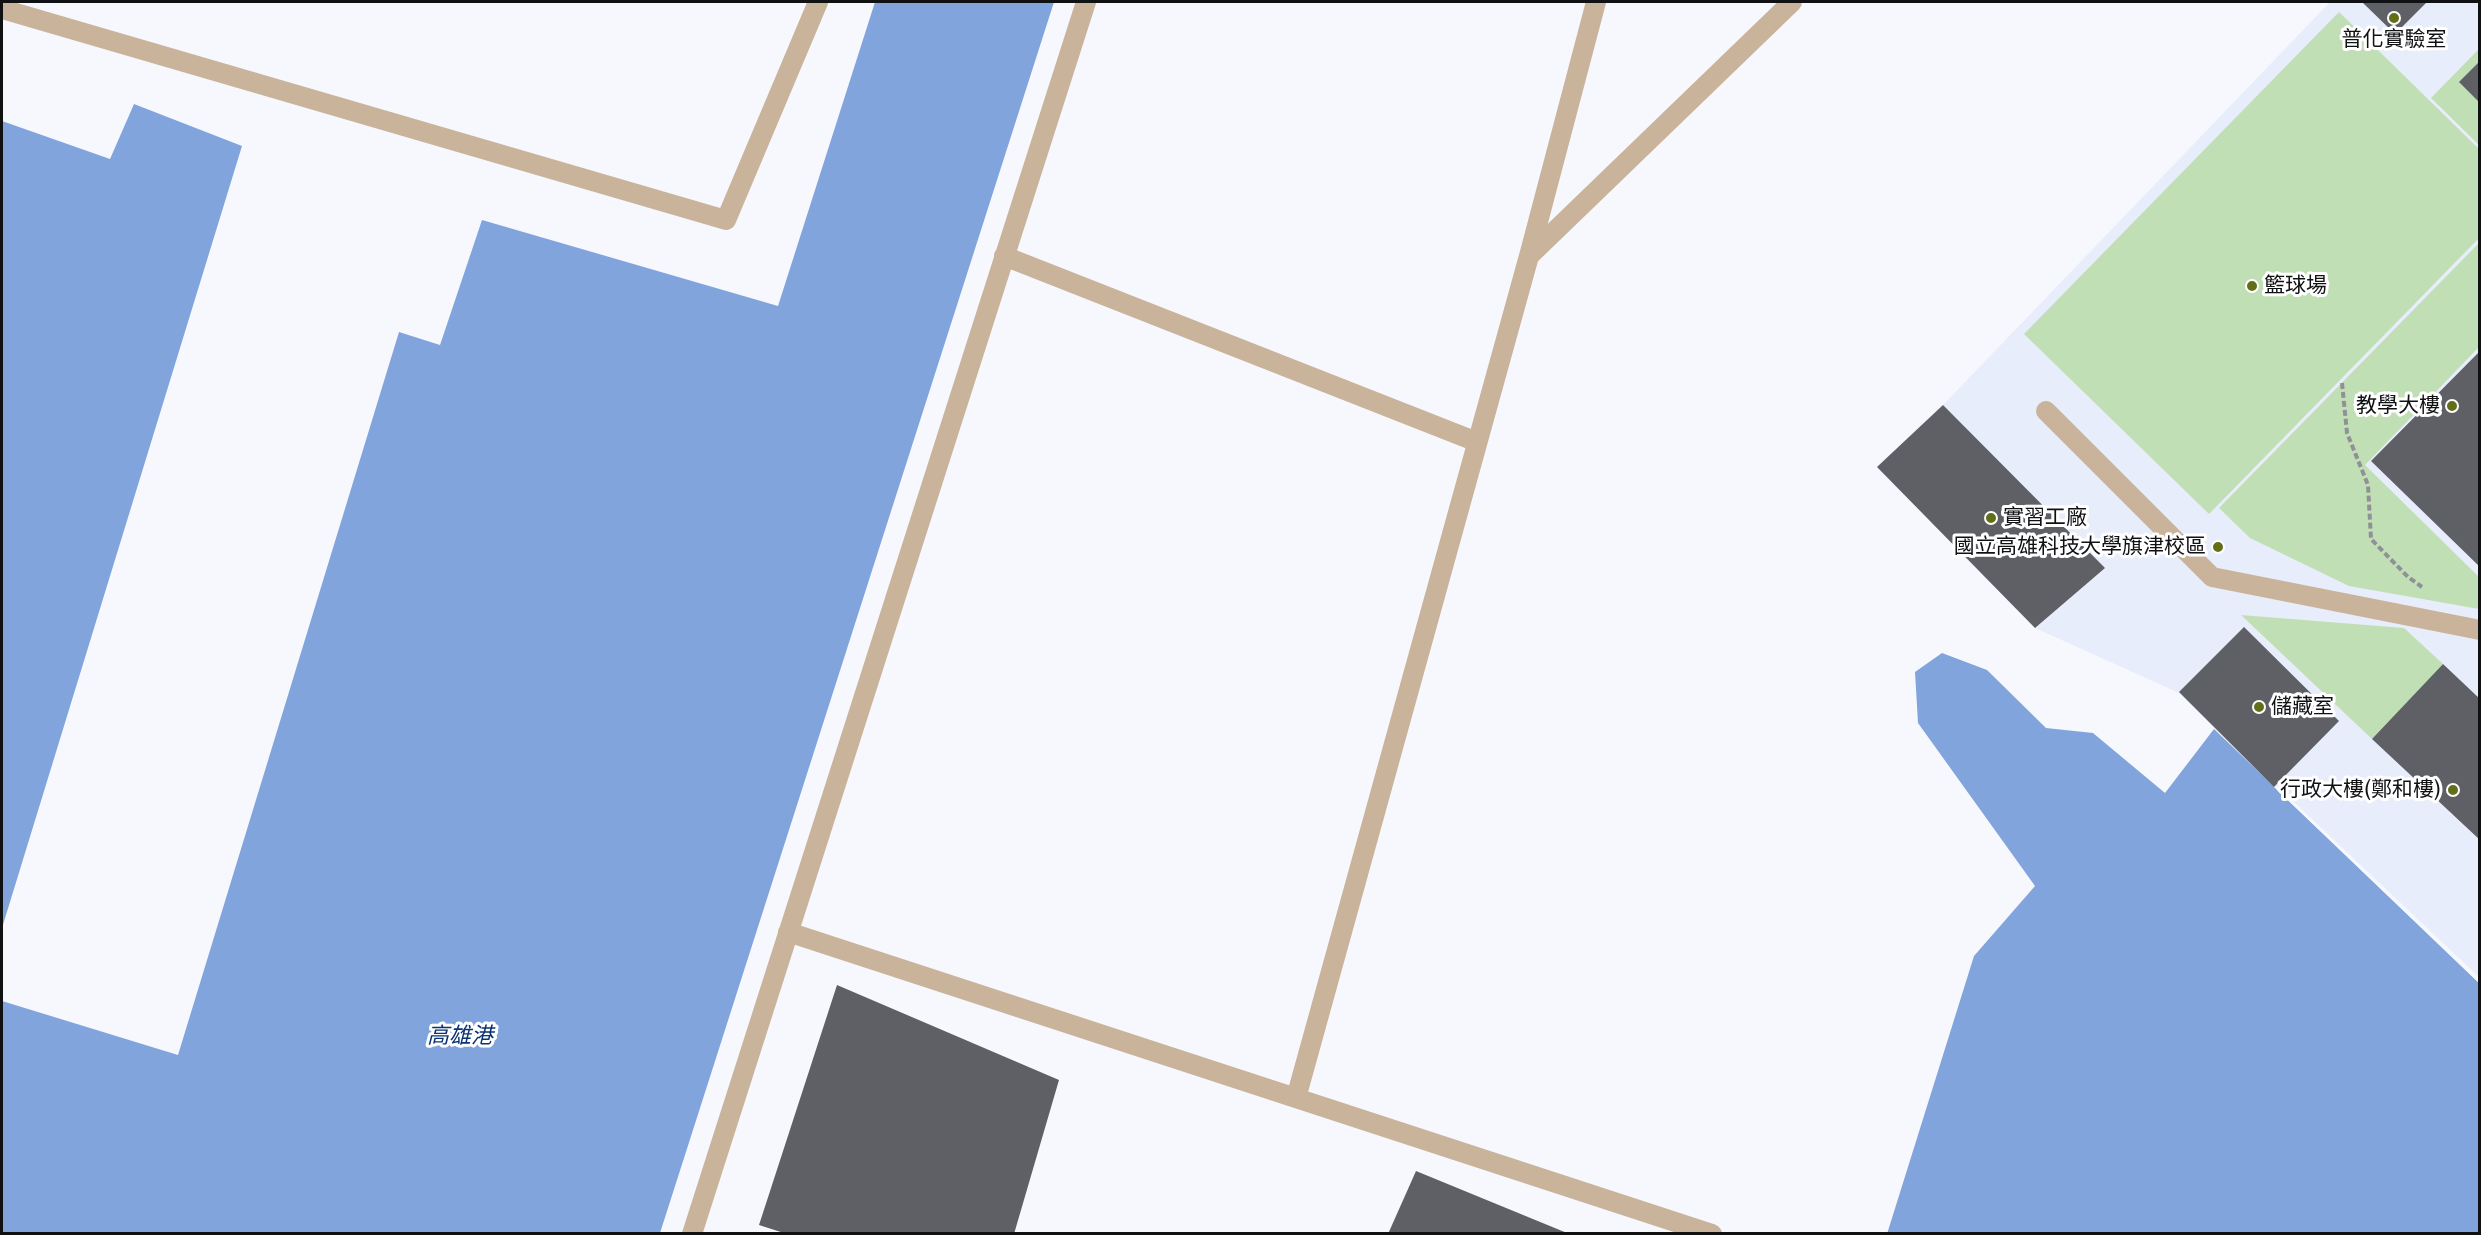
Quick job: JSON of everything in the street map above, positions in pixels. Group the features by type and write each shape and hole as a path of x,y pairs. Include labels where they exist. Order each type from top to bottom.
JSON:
{"lane":[{"path":"2,9 726,219 818,2"},
{"path":"692,1233 1086,2"},
{"path":"1296,1098 1529,256 1596,2"},
{"path":"1529,256 1792,2"},
{"path":"1004,256 1477,442"},
{"path":"2046,411 2212,577 2480,630"},
{"path":"788,932 1712,1233"}],"path":[{"path":"2342,383 2347,433 2368,485 2371,539 2408,577 2425,590"}],"shaded area":[{"name":"國立高雄科技大學旗津校區","path":"2330,2 2479,2 2479,983 2179,693 2035,628 1877,467 1943,405"}],"green space":[{"name":"籃球場","path":"2339,12 2479,149 2479,238 2209,514 2024,334"},
{"path":"2479,49 2479,145 2431,98"},
{"path":"2479,243 2479,347 2365,465 2479,577 2479,609 2349,586 2250,538 2219,508"},
{"path":"2241,615 2404,628 2443,664 2372,739"}],"water":[{"name":"高雄港","path":"875,2 1054,2 660,1233 2,1233 2,1001 178,1055 399,332 440,345 482,220 778,306"},
{"path":"134,104 242,146 2,928 2,121 110,159"},
{"path":"1942,653 1987,670 2046,728 2093,733 2165,793 2214,729 2479,983 2479,1233 1887,1234 1974,956 2035,886 1918,723 1915,672"}],"pier":[{"path":"2276,785 2480,978 2479,983 2274,787"}],"building":[{"name":"普化實驗室","path":"2362,2 2427,2 2395,34"},
{"path":"2480,61 2480,103 2459,82"},
{"name":"教學大樓","path":"2480,351 2480,567 2371,461"},
{"name":"實習工廠","path":"1943,405 2105,568 2035,628 1877,467"},
{"name":"儲藏室","path":"2244,627 2339,721 2274,787 2179,692"},
{"name":"行政大樓(鄭和樓)","path":"2443,664 2480,699 2480,840 2372,739"},
{"path":"837,985 1059,1080 1014,1234 787,1234 759,1225"},
{"path":"1416,1171 1567,1233 1567,1234 1388,1234"}],"place":[{"name":"普化實驗室","path":"2394,18"},
{"name":"籃球場","path":"2252,286"},
{"name":"教學大樓","path":"2452,406"},
{"name":"實習工廠","path":"1991,518"},
{"name":"國立高雄科技大學旗津校區","path":"2218,547"},
{"name":"儲藏室","path":"2259,707"},
{"name":"行政大樓(鄭和樓)","path":"2453,790"}]}
